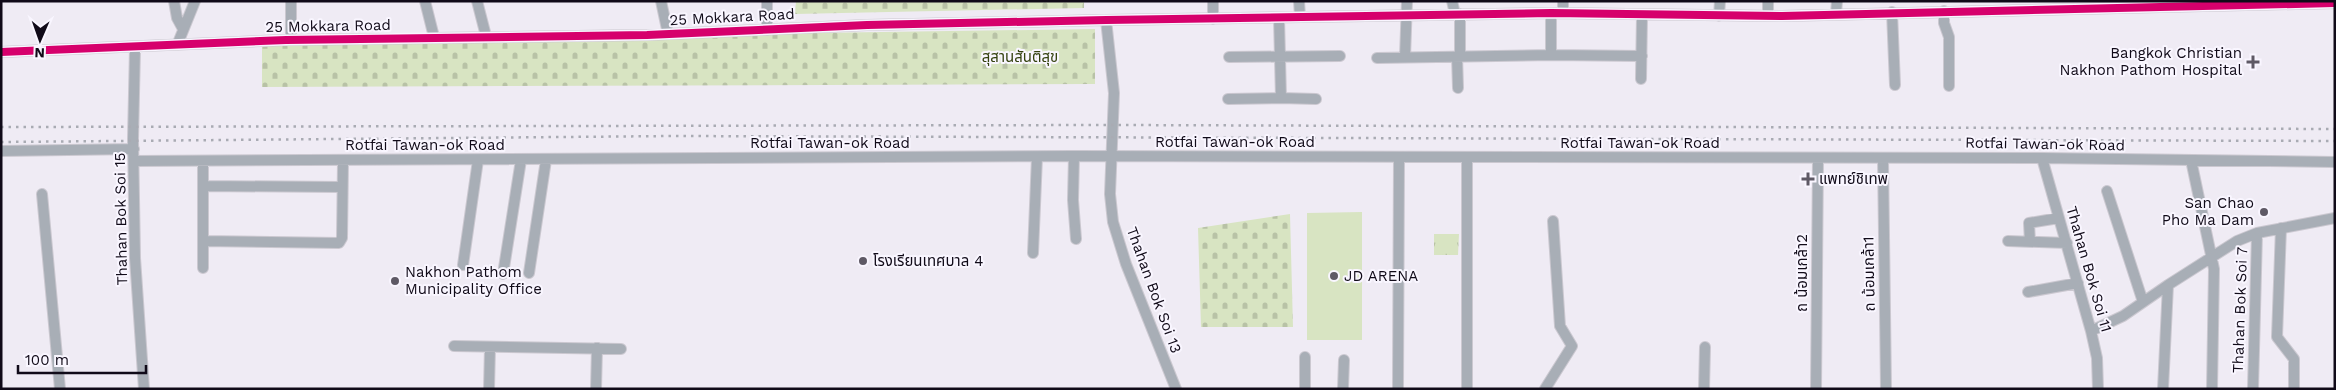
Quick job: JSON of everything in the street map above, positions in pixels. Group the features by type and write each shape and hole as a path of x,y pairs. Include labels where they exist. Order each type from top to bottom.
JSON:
{"street":[{"path":"174,1 176,18 183,29"},
{"path":"178,43 195,1"},
{"path":"290,40 292,1"},
{"path":"425,1 434,37"},
{"path":"477,1 486,36"},
{"path":"661,1 668,34"},
{"path":"767,1 768,30"},
{"path":"1212,1 1213,19"},
{"path":"1300,1 1300,17"},
{"path":"1405,57 1407,1"},
{"path":"1452,1 1458,14 1458,88"},
{"path":"1562,13 1563,1"},
{"path":"1720,1 1720,16"},
{"path":"1768,1 1768,16"},
{"path":"1836,14 1837,1"},
{"name":"25 Mokkara Road","path":"1,52 135,48 178,43 668,34 1106,20 1406,17 1458,14 1551,13 1768,16 1892,12 1930,6 1944,11 2000,5 2335,3"},
{"path":"1944,11 1944,22 1950,37 1949,86"},
{"path":"1892,12 1895,85"},
{"path":"1551,13 1551,55"},
{"path":"1641,79 1642,15"},
{"path":"1279,18 1281,98"},
{"name":"Thahan Bok Soi 13","path":"1106,20 1114,93 1113,157 1110,194 1113,222 1126,264 1176,389"},
{"name":"Thahan Bok Soi 15","path":"135,48 135,258 144,389"},
{"path":"1377,58 1551,55 1642,56"},
{"path":"1229,57 1340,56"},
{"path":"1228,99 1316,99"},
{"path":"1,151 134,149"},
{"path":"1074,156 1073,200 1076,239"},
{"name":"Rotfai Tawan-ok Road","path":"135,161 1074,156 2042,158 2335,162"},
{"path":"1033,253 1037,157"},
{"path":"1398,389 1399,158"},
{"path":"1467,158 1467,389"},
{"name":"ถ น้อมเกล้า2","path":"1816,389 1818,158"},
{"name":"ถ น้อมเกล้า1","path":"1883,158 1886,389"},
{"name":"Thahan Bok Soi 11","path":"2042,158 2091,331 2097,358 2098,389"},
{"path":"463,265 478,160"},
{"path":"503,274 520,160"},
{"path":"529,272 546,160"},
{"path":"2191,160 2214,269 2212,389"},
{"path":"203,241 339,243 342,238 343,161"},
{"path":"203,166 203,268"},
{"path":"203,186 342,187"},
{"path":"2107,191 2143,302"},
{"path":"42,194 60,389"},
{"path":"2030,242 2029,223 2059,218"},
{"path":"2091,331 2123,316 2237,241 2257,233 2335,218"},
{"path":"1545,389 1572,346 1560,326 1553,221"},
{"path":"2281,228 2277,336 2294,359 2294,389"},
{"name":"Thahan Bok Soi 7","path":"2253,389 2257,233"},
{"path":"2008,241 2067,243"},
{"path":"2028,292 2078,283"},
{"path":"2163,389 2168,285"},
{"path":"454,346 621,349"},
{"path":"489,389 490,347"},
{"path":"1704,389 1705,347"},
{"path":"596,389 597,348"},
{"path":"1305,357 1305,389"},
{"path":"1343,389 1344,360"}],"green space":[{"path":"796,1 1084,1 1084,8 795,14"},
{"name":"สุสานสันติสุข","path":"1095,29 1095,84 262,87 262,41"},
{"name":"JD ARENA","path":"1362,212 1362,340 1307,340 1307,213"},
{"path":"1290,214 1293,327 1201,327 1198,228"},
{"path":"1434,234 1459,234 1458,255 1434,255"}],"railway":[{"path":"1,127 1114,125 2335,129"},
{"path":"1,142 674,136 2335,141"}],"cycle path":[{"path":"1,52 286,40 647,35 867,25 1551,13 1782,16 2335,3"}],"place":[{"name":"Bangkok Christian Nakhon Pathom Hospital","path":"2253,62"},
{"name":"แพทย์ชิเทพ","path":"1808,179"},
{"name":"San Chao Pho Ma Dam","path":"2264,212"},
{"name":"โรงเรียนเทศบาล 4","path":"863,261"},
{"name":"JD ARENA","path":"1334,276"},
{"name":"Nakhon Pathom Municipality Office","path":"395,281"}]}
